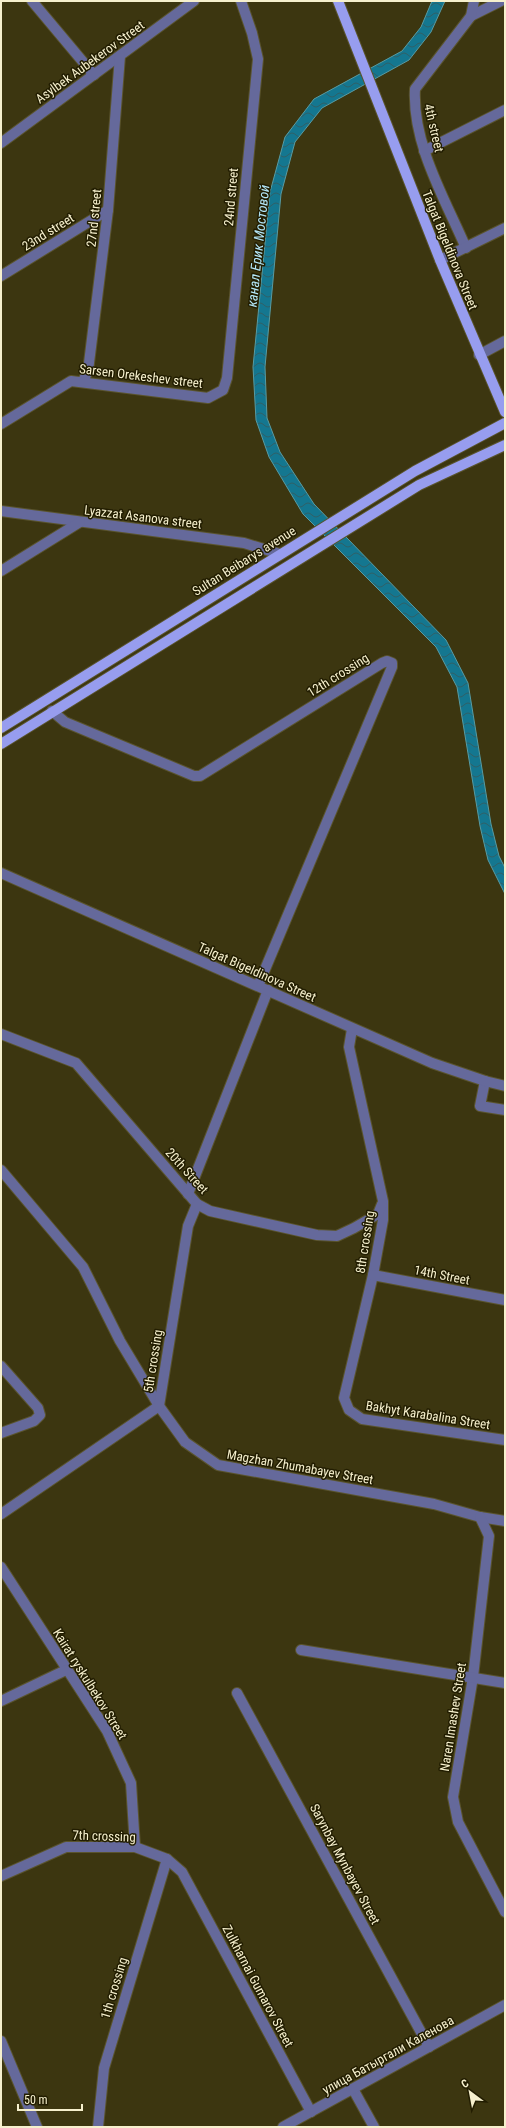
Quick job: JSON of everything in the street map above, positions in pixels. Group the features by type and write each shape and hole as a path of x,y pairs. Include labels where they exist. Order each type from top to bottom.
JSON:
{"main road":[{"name":"Talgat Bigeldinova Street","path":"338,1 440,260 479,355 505,412"},
{"path":"485,433 497,419 502,403"},
{"name":"Sultan Beibarys avenue","path":"1,728 415,471 505,423"},
{"name":"Sultan Beibarys avenue","path":"1,744 419,485 505,445"},
{"path":"490,452 505,451"}],"street":[{"path":"32,1 94,75"},
{"name":"Asylbek Aubekerov Street","path":"1,143 194,1"},
{"name":"24nd street","path":"216,395 223,390 227,378 258,59 252,33 241,1"},
{"name":"4th street","path":"466,248 424,151 414,104 415,89 471,16 474,1"},
{"path":"471,16 501,1"},
{"name":"27nd street","path":"83,381 88,371 108,210 120,56"},
{"path":"424,151 505,110"},
{"name":"23nd street","path":"1,276 108,210"},
{"path":"440,260 505,228"},
{"path":"479,355 505,341"},
{"name":"Sarsen Orekeshev street","path":"1,424 71,381 83,381 208,398 216,395"},
{"name":"Lyazzat Asanova street","path":"1,511 244,543 280,554"},
{"path":"1,571 80,522"},
{"name":"12th crossing","path":"52,711 65,722 194,776 200,776 382,663 387,661 392,663 392,667 258,986"},
{"name":"Talgat Bigeldinova Street","path":"1,873 432,1063 485,1082 505,1086"},
{"path":"188,1194 268,990"},
{"name":"8th crossing","path":"349,1410 344,1398 373,1275 383,1220 383,1201 349,1047 352,1029"},
{"name":"20th Street","path":"1,1034 76,1063 197,1204 218,1213 317,1235 337,1236 378,1214 383,1201"},
{"path":"485,1082 480,1106 505,1110"},
{"name":"Magzhan Zhumabayev Street","path":"1,1170 83,1267 120,1341 159,1406 185,1442 218,1465 434,1504 480,1517 505,1521"},
{"name":"5th crossing","path":"1,1514 159,1406 188,1226 197,1204"},
{"name":"14th Street","path":"373,1275 505,1300"},
{"path":"1,1366 38,1408 40,1415 34,1421 1,1433"},
{"name":"Bakhyt Karabalina Street","path":"349,1410 362,1419 505,1440"},
{"name":"Naren Imashev Street","path":"480,1517 489,1536 473,1677 453,1797 458,1822 505,1912"},
{"name":"Kairat ryskulbekov Street","path":"1,1567 66,1670 107,1731 130,1783 135,1847"},
{"path":"301,1650 505,1683"},
{"path":"1,1700 66,1670"},
{"name":"Sarynbay Mynbayev Street","path":"237,1693 429,2047"},
{"name":"7th crossing","path":"1,1876 66,1847 135,1847 167,1859 182,1872"},
{"name":"1th crossing","path":"98,2127 104,2068 167,1859"},
{"name":"Zulkharnai Gumarov Street","path":"182,1872 311,2112"},
{"name":"улица Батыргали Каленова","path":"283,2127 505,2005"},
{"path":"1,2041 38,2127"},
{"path":"354,2089 374,2127"}],"water":[{"name":"канал Ерик Мостовой","path":"432,1 445,1 431,32 409,60 322,108 295,142 281,194 265,367 267,418 280,452 314,504 446,640 468,683 491,824 499,856 505,868 505,894 488,860 480,826 457,687 436,647 303,514 269,457 256,420 253,367 270,192 285,137 314,99 402,51 421,27"}]}
